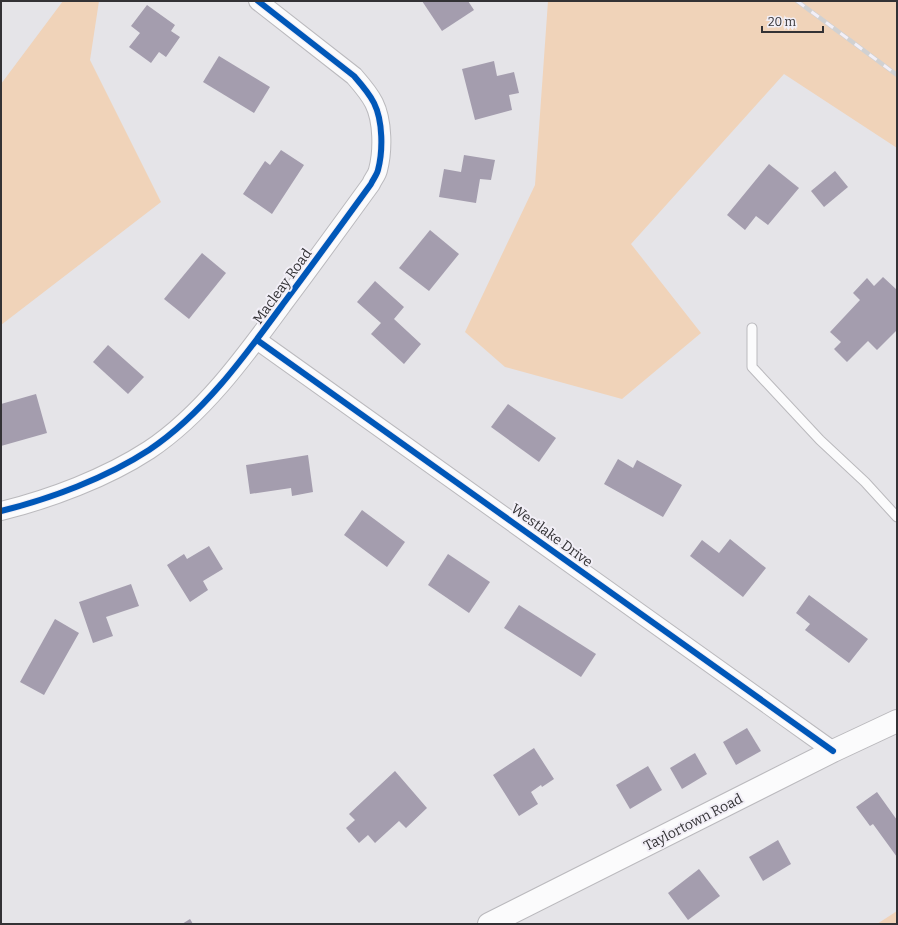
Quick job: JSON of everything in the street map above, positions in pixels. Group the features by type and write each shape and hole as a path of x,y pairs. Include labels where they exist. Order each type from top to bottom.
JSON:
{"street":[{"name":"Macleay Road","path":"1,511 47,498 113,471 149,450 182,424 221,384 257,340 371,184 378,171 382,144 378,117 375,104 362,85 354,76 258,1"},
{"name":"Westlake Drive","path":"257,340 833,751"},
{"name":"Taylortown Road","path":"489,924 833,751 897,721"}],"lane":[{"path":"752,328 752,367 820,440 865,482 897,516"}],"shaded area":[{"path":"63,1 99,1 90,60 161,202 1,325 1,84"},
{"path":"548,1 897,1 897,148 784,74 631,244 701,333 622,399 505,367 465,332 535,185"},
{"path":"897,911 897,924 877,924"}],"building":[{"path":"422,1 468,1 474,10 442,31"},
{"path":"147,5 175,25 171,31 180,37 166,57 159,52 151,63 129,47 140,33 131,26"},
{"path":"219,56 270,87 254,113 203,82"},
{"path":"494,61 497,76 514,72 519,93 509,95 512,110 475,120 462,69"},
{"path":"281,150 304,165 272,214 243,194 265,161 270,165"},
{"path":"464,155 495,160 491,180 480,179 476,203 439,197 444,169 461,172"},
{"path":"769,164 799,188 768,225 756,216 745,230 727,215"},
{"path":"835,171 848,187 824,207 811,191"},
{"path":"430,230 459,254 429,291 399,268"},
{"path":"202,253 226,273 189,319 164,299"},
{"path":"883,277 897,290 897,332 896,331 877,350 868,341 847,362 834,349 841,342 830,332 860,300 853,293 867,278 874,286"},
{"path":"375,281 404,307 394,319 421,344 404,364 371,334 381,323 357,302"},
{"path":"108,345 144,377 128,394 93,362"},
{"path":"36,394 47,433 1,446 1,404"},
{"path":"508,404 556,438 539,462 491,427"},
{"path":"308,455 313,492 292,496 291,488 250,494 246,465"},
{"path":"618,459 633,468 637,460 682,485 663,517 604,484"},
{"path":"362,510 405,542 387,567 344,535"},
{"path":"730,539 766,568 743,597 690,556 702,540 719,553"},
{"path":"209,546 223,569 203,581 208,590 190,602 167,565 184,554 187,559"},
{"path":"448,554 490,582 469,613 428,585"},
{"path":"131,584 139,606 106,617 113,636 93,643 79,602"},
{"path":"809,595 868,639 849,663 805,630 810,624 796,613"},
{"path":"519,605 596,654 581,677 504,628"},
{"path":"55,619 79,633 44,695 20,682"},
{"path":"747,728 761,751 736,765 723,742"},
{"path":"534,748 554,779 531,792 538,804 519,816 493,775"},
{"path":"695,753 707,774 682,789 670,768"},
{"path":"648,766 662,790 630,809 616,785"},
{"path":"395,771 427,808 406,828 399,821 375,843 368,835 359,843 346,828 355,820 349,814"},
{"path":"877,792 897,820 897,857 873,824 870,826 856,807"},
{"path":"778,840 791,864 763,881 749,857"},
{"path":"699,869 720,896 688,920 668,893"},
{"path":"190,919 193,924 182,924"}],"railway":[{"path":"797,1 897,75"}],"cycle path":[{"path":"1,511 58,494 115,470 169,436 205,402 254,344 377,174 381,154 381,127 377,110 370,96 354,76 258,1"},
{"path":"257,340 833,751"}]}
